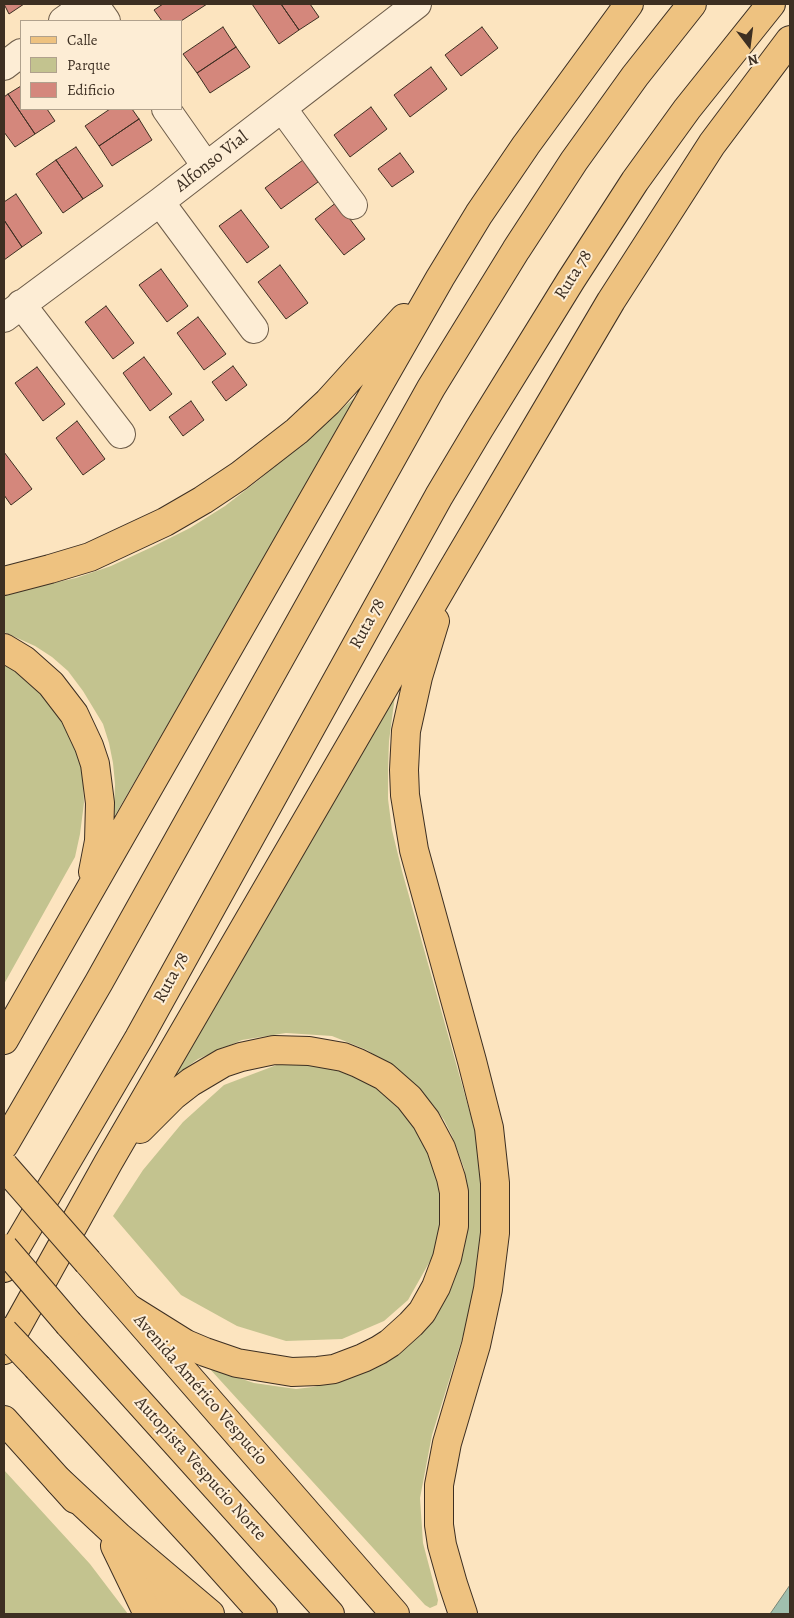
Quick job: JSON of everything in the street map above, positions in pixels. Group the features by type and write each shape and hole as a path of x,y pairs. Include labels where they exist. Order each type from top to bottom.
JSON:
{"main road":[{"path":"4,1040 440,278 526,145 629,4"},
{"path":"4,1145 99,982 436,379 574,161 635,76 692,4"},
{"name":"Ruta 78","path":"4,1268 139,1038 439,496 499,396 635,181 687,109 771,4"},
{"path":"4,1350 108,1163 610,301 712,144 790,40"},
{"path":"4,581 50,569 98,553 165,522 239,476 297,431 328,402 440,278"},
{"path":"451,572 418,677 406,731 404,770 408,820 414,850 489,1128 494,1166 495,1233 488,1289 476,1345 447,1443 439,1484 439,1525 442,1545 452,1584 463,1614"},
{"path":"4,648 24,660 51,684 74,714 89,746 98,783 100,825 95,863 86,896"},
{"path":"108,1163 156,1111 205,1073 223,1063 241,1057 274,1050 292,1049 326,1054 358,1063 384,1076 397,1086 418,1109 434,1133 447,1161 454,1192 454,1226 447,1258 436,1287 422,1312 412,1324 390,1343 348,1364 318,1371 292,1372 237,1363 186,1344 130,1309"},
{"name":"Avenida Américo Vespucio","path":"4,1166 395,1614"},
{"name":"Autopista Vespucio Norte","path":"4,1248 69,1324 330,1614"},
{"path":"4,1332 263,1614"},
{"path":"4,1420 177,1614"},
{"path":"59,1481 119,1537 210,1614"},
{"path":"115,1546 148,1614"}],"street":[{"path":"64,20 87,4"},
{"path":"94,4 105,20"},
{"name":"Alfonso Vial","path":"13,311 160,202 417,4"},
{"path":"4,66 20,54"},
{"path":"282,108 353,205"},
{"path":"167,110 206,166"},
{"path":"160,202 254,329"},
{"path":"13,311 121,434"}],"green space":[{"path":"360,393 114,817 115,784 113,763 103,724 68,671 35,646 4,632 4,594 76,578 111,566 190,528 225,506 260,479"},
{"path":"4,662 32,679 59,711 79,756 83,779 84,803 75,857 4,984"},
{"path":"396,688 389,741 388,769 388,799 392,830 475,1131 481,1163 483,1227 472,1307 432,1435 420,1498 423,1543 438,1600 437,1605 430,1608 425,1605 209,1368 254,1383 296,1389 347,1379 389,1360 405,1348 443,1301 452,1285 464,1249 467,1231 467,1186 464,1168 452,1136 434,1106 405,1076 367,1050 332,1036 286,1033 242,1040 198,1059 169,1080"},
{"path":"345,1060 424,1120 446,1216 434,1254 408,1300 384,1321 342,1339 286,1341 237,1326 181,1295 113,1216 143,1170 183,1122 224,1085 287,1061"},
{"path":"4,1470 90,1564 128,1614 4,1614"}],"shaded area":[{"path":"790,1585 790,1614 770,1614"}],"building":[{"path":"4,4 24,4 9,14"},
{"path":"163,4 207,4 182,20 161,20 154,10"},
{"path":"252,4 281,4 299,30 279,44"},
{"path":"281,4 310,4 319,17 299,30"},
{"path":"223,27 236,47 197,73 183,54"},
{"path":"482,27 498,48 461,76 445,55"},
{"path":"236,47 250,67 210,93 197,73"},
{"path":"431,67 447,89 410,117 394,95"},
{"path":"20,87 20,110 48,110 55,121 35,134 8,94"},
{"path":"8,94 35,134 15,147 4,132 4,97"},
{"path":"371,107 387,129 350,157 334,135"},
{"path":"109,110 133,110 139,119 99,146 85,126"},
{"path":"139,119 152,140 112,166 99,146"},
{"path":"76,147 103,186 83,199 56,160"},
{"path":"400,153 414,172 392,187 378,169"},
{"path":"56,160 83,199 63,213 36,174"},
{"path":"303,160 318,182 281,209 265,188"},
{"path":"16,194 42,233 22,247 4,220 4,202"},
{"path":"337,202 365,239 344,255 315,219"},
{"path":"241,210 269,247 247,263 219,226"},
{"path":"4,220 22,247 4,260"},
{"path":"280,265 308,303 286,319 258,282"},
{"path":"161,269 188,306 167,322 139,285"},
{"path":"106,306 134,343 113,359 85,322"},
{"path":"198,317 226,354 204,370 177,333"},
{"path":"144,357 172,394 150,411 123,373"},
{"path":"233,366 247,385 226,401 212,382"},
{"path":"37,367 65,404 43,421 15,383"},
{"path":"191,401 204,420 183,436 169,417"},
{"path":"77,421 105,459 83,475 56,438"},
{"path":"4,452 32,489 11,505 4,495"}]}
